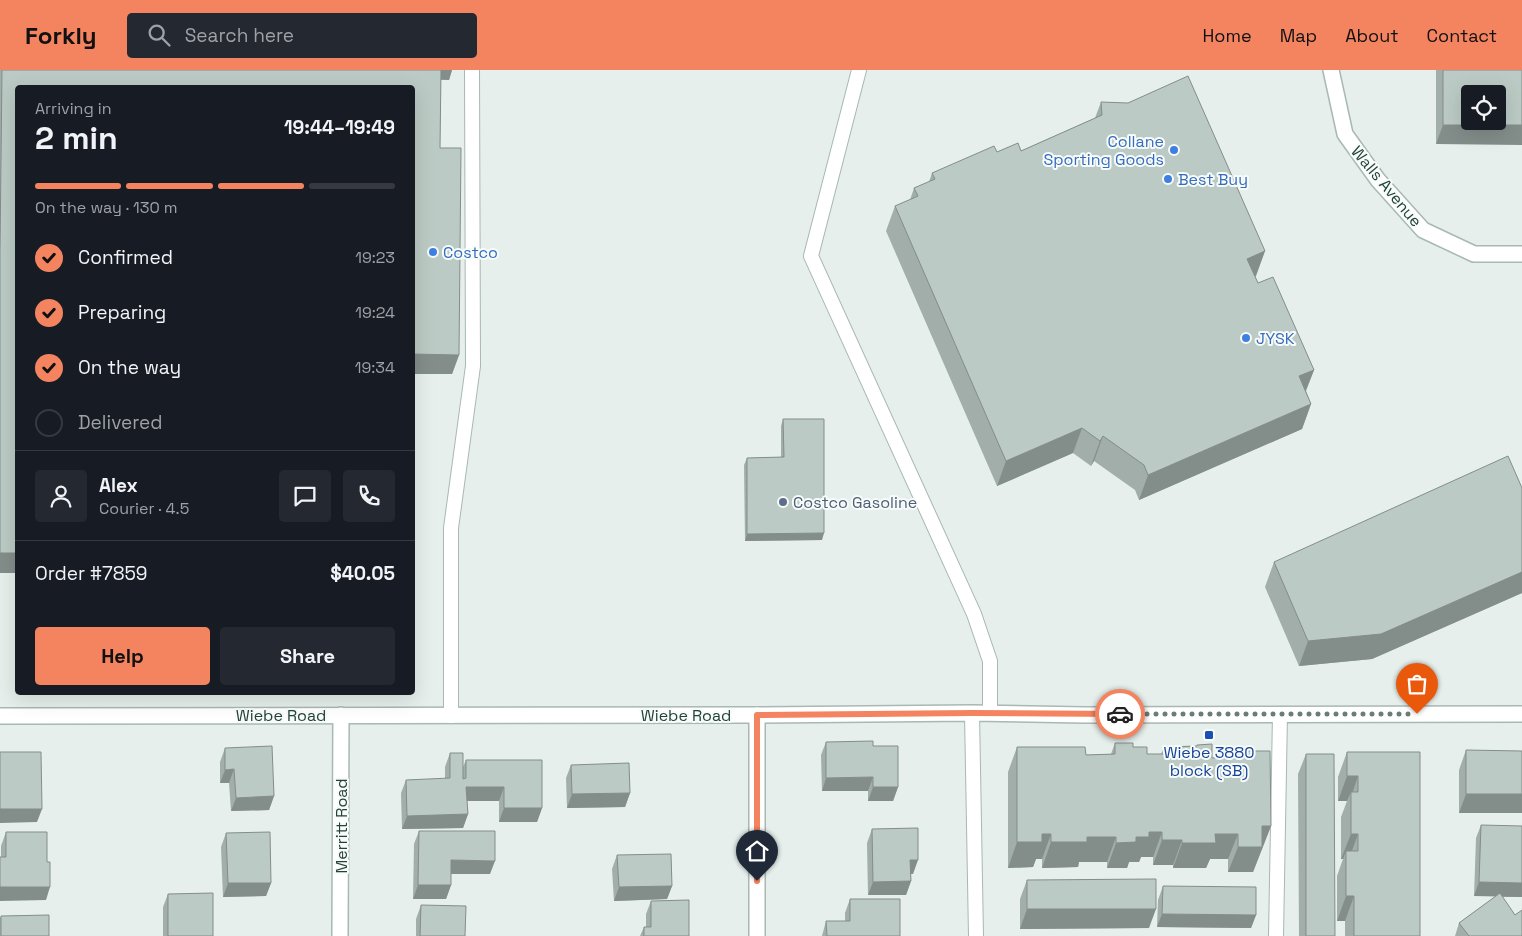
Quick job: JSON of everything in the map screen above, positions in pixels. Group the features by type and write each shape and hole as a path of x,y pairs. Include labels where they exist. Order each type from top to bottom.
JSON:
{"street":[{"name":"Walls Avenue","path":"1331,70 1345,134 1378,180 1423,230 1474,254 1522,254"},
{"name":"Wiebe Road","path":"0,716 972,713 1522,714"},
{"name":"Merritt Road","path":"340,936 341,715"},
{"path":"757,715 757,936"}],"lane":[{"path":"451,716 451,528 473,366 472,70"},
{"path":"859,70 811,256 974,614 990,661 990,713"},
{"path":"972,713 976,936"},
{"path":"1276,936 1280,714"}],"building":[{"name":"Costco","path":"2,70 441,70 440,148 461,148 459,355 415,354 415,85 15,85 15,553 0,553"},
{"path":"1443,70 1522,70 1522,125 1506,125 1506,85 1461,85 1461,125 1443,125"},
{"path":"1188,76 1265,251 1247,259 1258,283 1273,277 1314,370 1299,376 1311,404 1148,475 1144,465 1103,436 1100,441 1082,428 1006,461 895,206 918,196 914,188 935,179 932,173 994,146 997,152 1018,143 1021,151 1102,115 1101,102 1128,103"},
{"name":"Costco Gasoline","path":"783,419 824,419 824,533 747,534 747,458 784,457"},
{"path":"1508,456 1522,488 1522,572 1381,634 1308,641 1274,562"},
{"path":"873,741 873,746 898,746 898,787 873,787 873,777 826,778 826,742"},
{"path":"1115,743 1133,743 1133,747 1147,747 1147,754 1164,754 1164,747 1212,744 1212,758 1235,757 1235,751 1270,751 1271,826 1262,826 1262,847 1238,847 1238,834 1215,834 1216,843 1182,843 1182,840 1162,840 1162,832 1149,832 1149,837 1136,837 1136,842 1116,843 1116,837 1087,837 1087,842 1051,842 1051,834 1042,834 1042,842 1017,842 1017,747 1085,747 1086,755 1115,754"},
{"path":"272,746 274,796 236,798 234,769 225,770 225,748"},
{"path":"1466,750 1522,751 1522,794 1466,794"},
{"path":"0,752 41,752 42,809 0,809"},
{"path":"1347,752 1420,752 1420,936 1354,936 1354,896 1346,896 1346,851 1358,851 1358,834 1351,834 1351,792 1358,792 1358,776 1347,776"},
{"path":"450,753 463,753 463,779 466,778 466,760 542,760 542,808 504,808 504,787 466,787 468,814 407,816 406,780 450,778"},
{"path":"1306,754 1334,754 1335,936 1306,936"},
{"path":"629,763 630,793 572,794 571,765"},
{"path":"1481,825 1522,826 1522,883 1479,882"},
{"path":"918,828 918,860 910,860 911,881 873,882 872,829"},
{"path":"419,831 495,831 495,861 451,860 451,885 418,885"},
{"path":"6,832 47,832 47,862 50,862 50,887 0,887 0,857 6,857"},
{"path":"270,832 271,883 228,883 226,833"},
{"path":"671,854 672,886 619,887 617,855"},
{"path":"1156,879 1156,909 1027,909 1027,880"},
{"path":"1163,886 1256,887 1256,915 1162,914"},
{"path":"213,893 213,936 168,936 168,894"},
{"path":"1500,893 1515,915 1522,910 1522,936 1469,936 1459,923"},
{"path":"850,899 900,899 900,936 827,936 826,921 850,921"},
{"path":"689,900 689,936 644,936 644,927 651,927 651,901"},
{"path":"421,905 466,906 465,936 420,936"},
{"path":"49,915 49,936 1,936 1,916"}],"way so far":[{"path":"1120,714 1417,714"}],"place":[{"name":"Collane Sporting Goods","path":"1174,150"},
{"name":"Best Buy","path":"1168,179"},
{"name":"Costco","path":"433,252"},
{"name":"JYSK","path":"1246,338"},
{"name":"Costco Gasoline","path":"783,502"},
{"name":"Wiebe 3880 block (SB)","path":"1209,735"}],"route":[{"path":"757,881 757,715 1120,714"}]}
